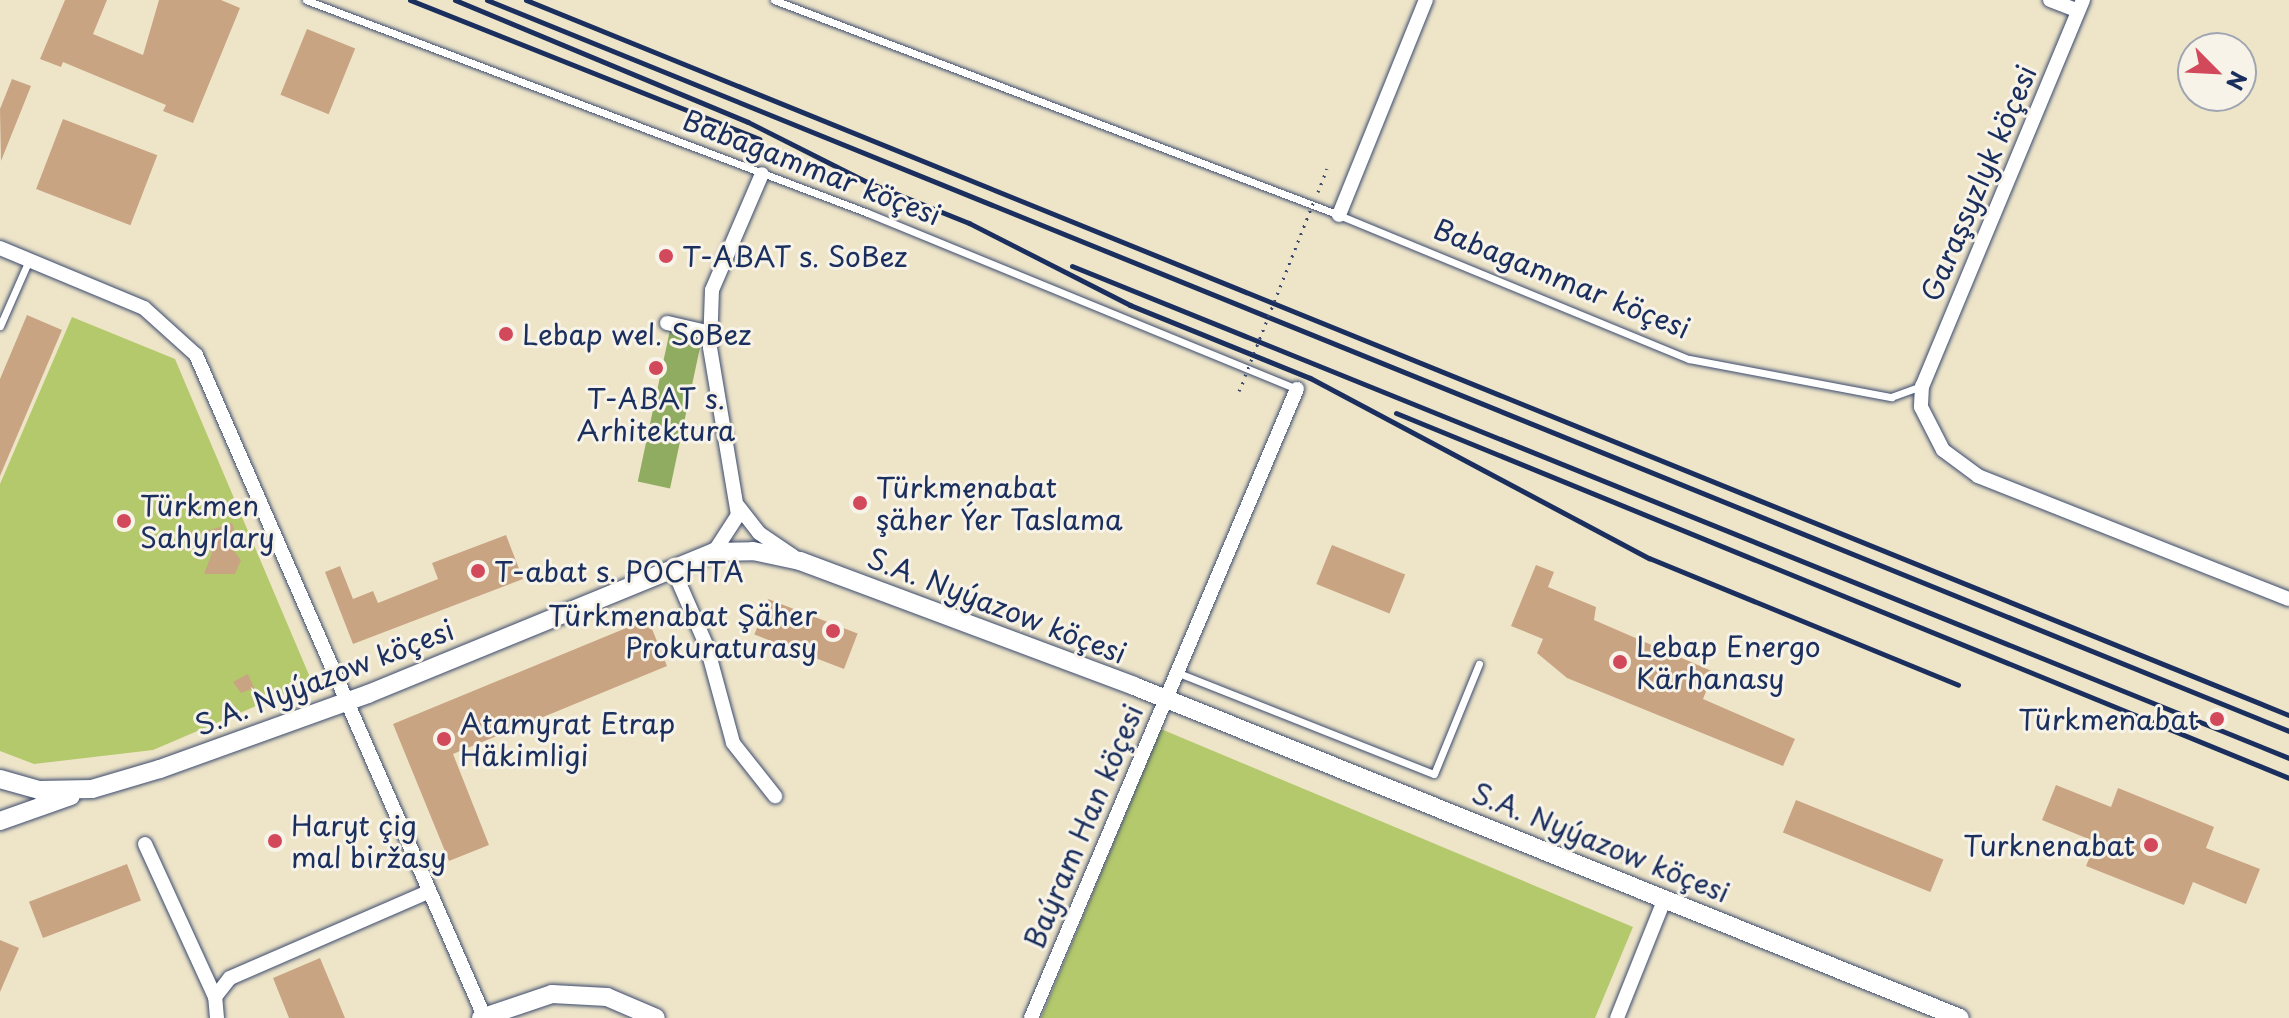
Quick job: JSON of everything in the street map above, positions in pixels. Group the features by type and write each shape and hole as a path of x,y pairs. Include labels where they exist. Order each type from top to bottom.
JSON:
{"street":[{"path":"1339,215 1426,0"},
{"path":"2050,0 2080,6"},
{"name":"Garaşsyzlyk köçesi","path":"1922,386 2080,6"},
{"path":"714,552 733,529 737,506 711,333 712,290 762,174"},
{"path":"0,248 144,308 196,355 482,1017 552,994 607,997 656,1018"},
{"path":"667,323 711,333"},
{"path":"1922,386 1921,407 1931,432 1943,450 1978,476 2289,599"},
{"name":"Baýram Han köçesi","path":"1031,1018 1297,389"},
{"path":"737,506 759,533 800,561"},
{"name":"S.A. Nyýazow köçesi","path":"0,779 39,790 92,789 344,703 714,552 753,551 800,561 1164,699 1960,1018"},
{"path":"673,569 707,647 733,743 775,796"},
{"path":"0,821 92,789"},
{"path":"145,844 215,997 217,1018"},
{"path":"215,997 230,978 428,892"},
{"path":"1617,1018 1665,898"}],"lane":[{"name":"Babagammar köçesi","path":"306,0 762,174 1297,389"},
{"name":"Babagammar köçesi","path":"774,0 1339,215 1689,359 1891,397 1922,386"},
{"path":"0,326 29,260"},
{"path":"1176,672 1434,774 1479,664"}],"path":[{"path":"1239,391 1327,169"}],"green space":[{"path":"72,317 175,359 312,682 153,750 34,764 0,751 0,484"},
{"path":"670,330 702,337 670,488 638,482"},
{"path":"1161,729 1633,927 1595,1018 1041,1018"}],"building":[{"path":"65,0 107,0 93,34 143,55 159,0 221,0 240,8 193,123 163,111 166,105 63,62 61,67 40,59"},
{"path":"307,29 355,48 329,114 280,95"},
{"path":"12,79 31,86 1,161 0,109"},
{"path":"63,119 157,155 130,225 36,189"},
{"path":"27,315 62,330 0,476 0,379"},
{"path":"232,523 239,544 231,547 241,560 235,574 204,574 212,553 207,531"},
{"path":"506,535 523,579 353,644 325,572 340,566 353,599 373,591 378,603 438,579 432,563"},
{"path":"1332,545 1405,575 1390,614 1316,584"},
{"name":"Lebap Energo Kärhanasy","path":"1536,565 1554,572 1548,587 1596,607 1594,620 1714,672 1703,699 1795,739 1783,766 1567,678 1537,653 1543,639 1511,626"},
{"path":"768,599 858,633 844,669 754,634"},
{"name":"Atamyrat Etrap Häkimligi","path":"648,619 667,666 453,754 489,845 449,861 393,724"},
{"path":"248,674 254,688 241,693 233,682"},
{"name":"Turknenabat","path":"2056,785 2111,807 2118,788 2214,827 2206,848 2260,869 2246,904 2193,882 2184,905 2086,866 2096,842 2042,820"},
{"path":"1796,800 1943,860 1930,892 1783,832"},
{"path":"127,864 141,900 43,938 29,902"},
{"path":"0,940 19,948 0,992"},
{"path":"320,958 345,1018 289,1018 273,978"}],"railway":[{"path":"410,0 759,139"},
{"path":"455,0 748,122 867,182 969,223 1130,305 1310,378 1649,558 1958,685"},
{"path":"487,0 2289,731"},
{"path":"526,0 2289,715"},
{"path":"1072,266 2289,758"},
{"path":"1396,413 2289,778"}],"place":[{"name":"T-ABAT s. SoBez","path":"666,256"},
{"name":"Lebap wel. SoBez","path":"506,334"},
{"name":"T-ABAT s. Arhitektura","path":"656,368"},
{"name":"Türkmenabat şäher Ýer Taslama","path":"860,503"},
{"name":"Türkmen Sahyrlary","path":"124,521"},
{"name":"T-abat s. POCHTA","path":"478,571"},
{"name":"Türkmenabat Şäher Prokuraturasy","path":"833,631"},
{"name":"Lebap Energo Kärhanasy","path":"1620,662"},
{"name":"Türkmenabat","path":"2217,719"},
{"name":"Atamyrat Etrap Häkimligi","path":"444,739"},
{"name":"Haryt çig mal biržasy","path":"275,841"},
{"name":"Turknenabat","path":"2151,845"}]}
